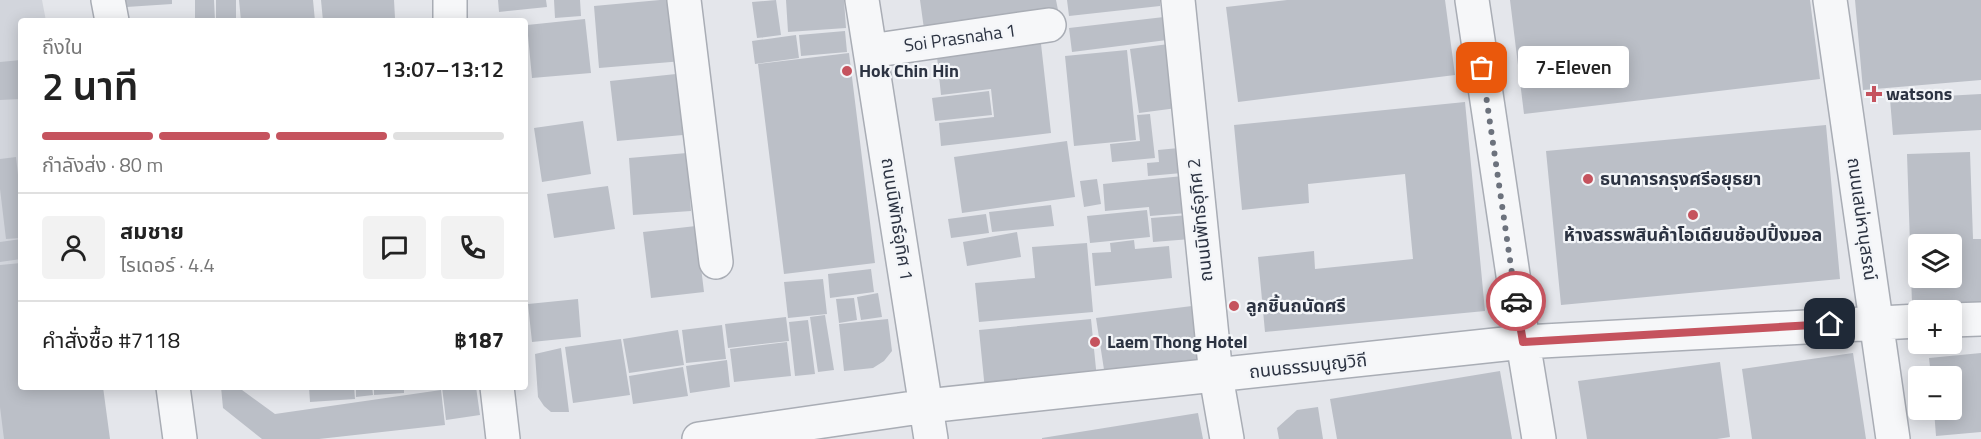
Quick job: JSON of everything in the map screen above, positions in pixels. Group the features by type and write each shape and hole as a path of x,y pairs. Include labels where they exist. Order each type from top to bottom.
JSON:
{"street":[{"path":"108,0 111,18"},
{"path":"684,0 716,262"},
{"name":"ถนนนิพัทธ์อุทิศ 1","path":"862,0 931,439"},
{"name":"ถนนนิพัทธ์อุทิศ 2","path":"1178,0 1215,376 1227,439"},
{"path":"1472,0 1539,439"},
{"name":"ถนนเสน่หานุสรณ์","path":"1830,0 1893,439"},
{"name":"Soi Prasnaha 1","path":"870,51 1049,25"},
{"path":"1962,320 1981,319"},
{"name":"ถนนธรรมนูญวิถี","path":"699,439 927,406 1523,342 1908,321"},
{"path":"173,390 180,439"},
{"path":"497,390 503,439"}],"shaded area":[{"path":"0,0 42,0 45,18 18,18 18,390 24,390 75,439 0,439"}],"building":[{"path":"110,0 172,0 172,4 111,8"},
{"path":"195,0 214,0 215,18 195,18"},
{"path":"216,0 236,0 236,18 216,18"},
{"path":"239,0 313,0 315,18 241,18"},
{"path":"321,0 394,0 395,18 323,18"},
{"path":"498,0 546,0 547,7 499,12"},
{"path":"554,0 580,0 581,16 555,18"},
{"path":"678,0 683,61 599,68 594,6"},
{"path":"776,0 781,35 757,38 752,2"},
{"path":"786,0 844,0 846,28 788,32"},
{"path":"920,0 1056,0 1058,10 924,29"},
{"path":"1067,0 1160,0 1160,6 1069,16"},
{"path":"1287,0 1445,0 1455,75 1238,102 1226,7"},
{"path":"1510,0 1810,0 1820,79 1524,114"},
{"path":"1855,0 1981,0 1981,80 1863,90"},
{"path":"1164,17 1167,40 1072,52 1069,28"},
{"path":"585,19 591,73 532,78 528,25"},
{"path":"845,31 847,52 801,56 799,35"},
{"path":"796,35 799,58 755,64 752,41"},
{"path":"1040,35 1051,133 941,146 939,123 994,117 991,89 941,95 936,47"},
{"path":"1169,44 1177,108 1139,113 1130,49"},
{"path":"1127,50 1136,140 1074,146 1065,56"},
{"path":"849,53 875,263 784,274 758,64"},
{"path":"18,60 18,99 0,100 0,62"},
{"path":"676,74 683,135 617,141 610,81"},
{"path":"989,91 992,115 935,121 932,98"},
{"path":"1981,94 1981,130 1893,135 1890,99"},
{"path":"1465,102 1485,311 1265,332 1258,257 1314,251 1315,269 1413,259 1405,174 1308,184 1309,203 1242,210 1234,125"},
{"path":"1150,114 1155,158 1112,162 1110,144 1140,141 1137,115"},
{"path":"583,121 591,174 542,182 534,128"},
{"name":"ห้างสรรพสินค้าโอเดียนช้อปปิ้งมอล","path":"1826,125 1840,279 1561,305 1546,151"},
{"path":"1067,141 1075,197 962,213 954,157"},
{"path":"1179,148 1182,173 1148,176 1147,163 1159,162 1158,150"},
{"path":"1970,152 1973,239 1981,239 1981,302 1912,300 1911,288 1962,288 1962,234 1910,234 1907,154"},
{"path":"687,153 691,211 633,215 629,158"},
{"path":"16,157 18,238 6,239 0,189 0,159"},
{"path":"1183,176 1187,213 1150,216 1149,207 1105,211 1103,184"},
{"path":"1097,179 1101,204 1084,207 1080,181"},
{"path":"608,186 615,229 554,238 547,194"},
{"path":"1051,205 1054,226 992,232 989,212"},
{"path":"1147,210 1150,237 1090,243 1087,216"},
{"path":"986,214 989,233 951,238 948,219"},
{"path":"1189,215 1191,239 1153,242 1151,218"},
{"path":"696,226 704,292 651,298 643,232"},
{"path":"1017,232 1021,257 967,266 963,242"},
{"path":"18,239 18,259 0,262 0,242"},
{"path":"1134,240 1135,249 1169,246 1172,278 1095,286 1092,253 1111,252 1110,243"},
{"path":"1087,243 1093,312 979,322 975,283 1035,278 1032,247"},
{"path":"18,263 18,390 103,390 110,439 4,439 0,407 0,265"},
{"path":"871,269 874,292 830,298 828,274"},
{"path":"823,279 827,314 788,318 784,282"},
{"path":"878,293 882,317 861,320 857,297"},
{"path":"854,298 857,320 839,323 836,299"},
{"path":"578,299 581,337 532,342 528,304"},
{"path":"1200,305 1208,359 1105,376 1096,318"},
{"path":"825,315 834,370 818,372 810,317"},
{"path":"786,317 789,341 728,348 725,324"},
{"path":"888,319 892,351 884,361 873,368 844,371 839,324"},
{"path":"1091,319 1097,379 985,390 979,330"},
{"path":"808,320 815,374 795,376 789,322"},
{"path":"722,325 726,359 686,363 682,330"},
{"path":"678,330 684,365 629,373 623,339"},
{"path":"621,339 630,395 573,403 565,347"},
{"path":"787,342 791,376 734,382 730,349"},
{"path":"561,348 569,412 551,412 538,397 535,354"},
{"path":"1853,353 1866,439 1752,439 1742,369"},
{"path":"1981,353 1981,432 1936,436 1935,420 1962,420 1962,366 1930,366 1929,358"},
{"path":"727,360 730,387 690,393 686,366"},
{"path":"1720,362 1730,437 1717,439 1587,439 1578,381"},
{"path":"683,367 688,396 633,404 629,376"},
{"path":"1500,371 1512,439 1337,439 1330,399"},
{"path":"221,390 242,390 275,414 441,390 445,425 319,439 262,439 223,408"},
{"path":"309,390 354,390 355,399 310,402"},
{"path":"356,390 372,390 373,395 356,397"},
{"path":"374,390 404,390 404,393 374,395"},
{"path":"442,390 476,390 480,415 446,420"},
{"path":"1318,407 1323,439 1279,439 1277,428 1297,410"},
{"path":"1198,413 1203,439 1042,439 1042,438"}],"way so far":[{"path":"1482,68 1516,301"}],"place":[{"name":"7-Eleven","path":"1482,68"},
{"name":"Hok Chin Hin","path":"847,71"},
{"name":"watsons","path":"1874,94"},
{"name":"ธนาคารกรุงศรีอยุธยา","path":"1588,179"},
{"name":"ห้างสรรพสินค้าโอเดียนช้อปปิ้งมอล","path":"1693,215"},
{"name":"ลูกชิ้นถนัดศรี","path":"1234,306"},
{"name":"Laem Thong Hotel","path":"1095,342"}],"route":[{"path":"1516,301 1523,342 1830,324"}]}
